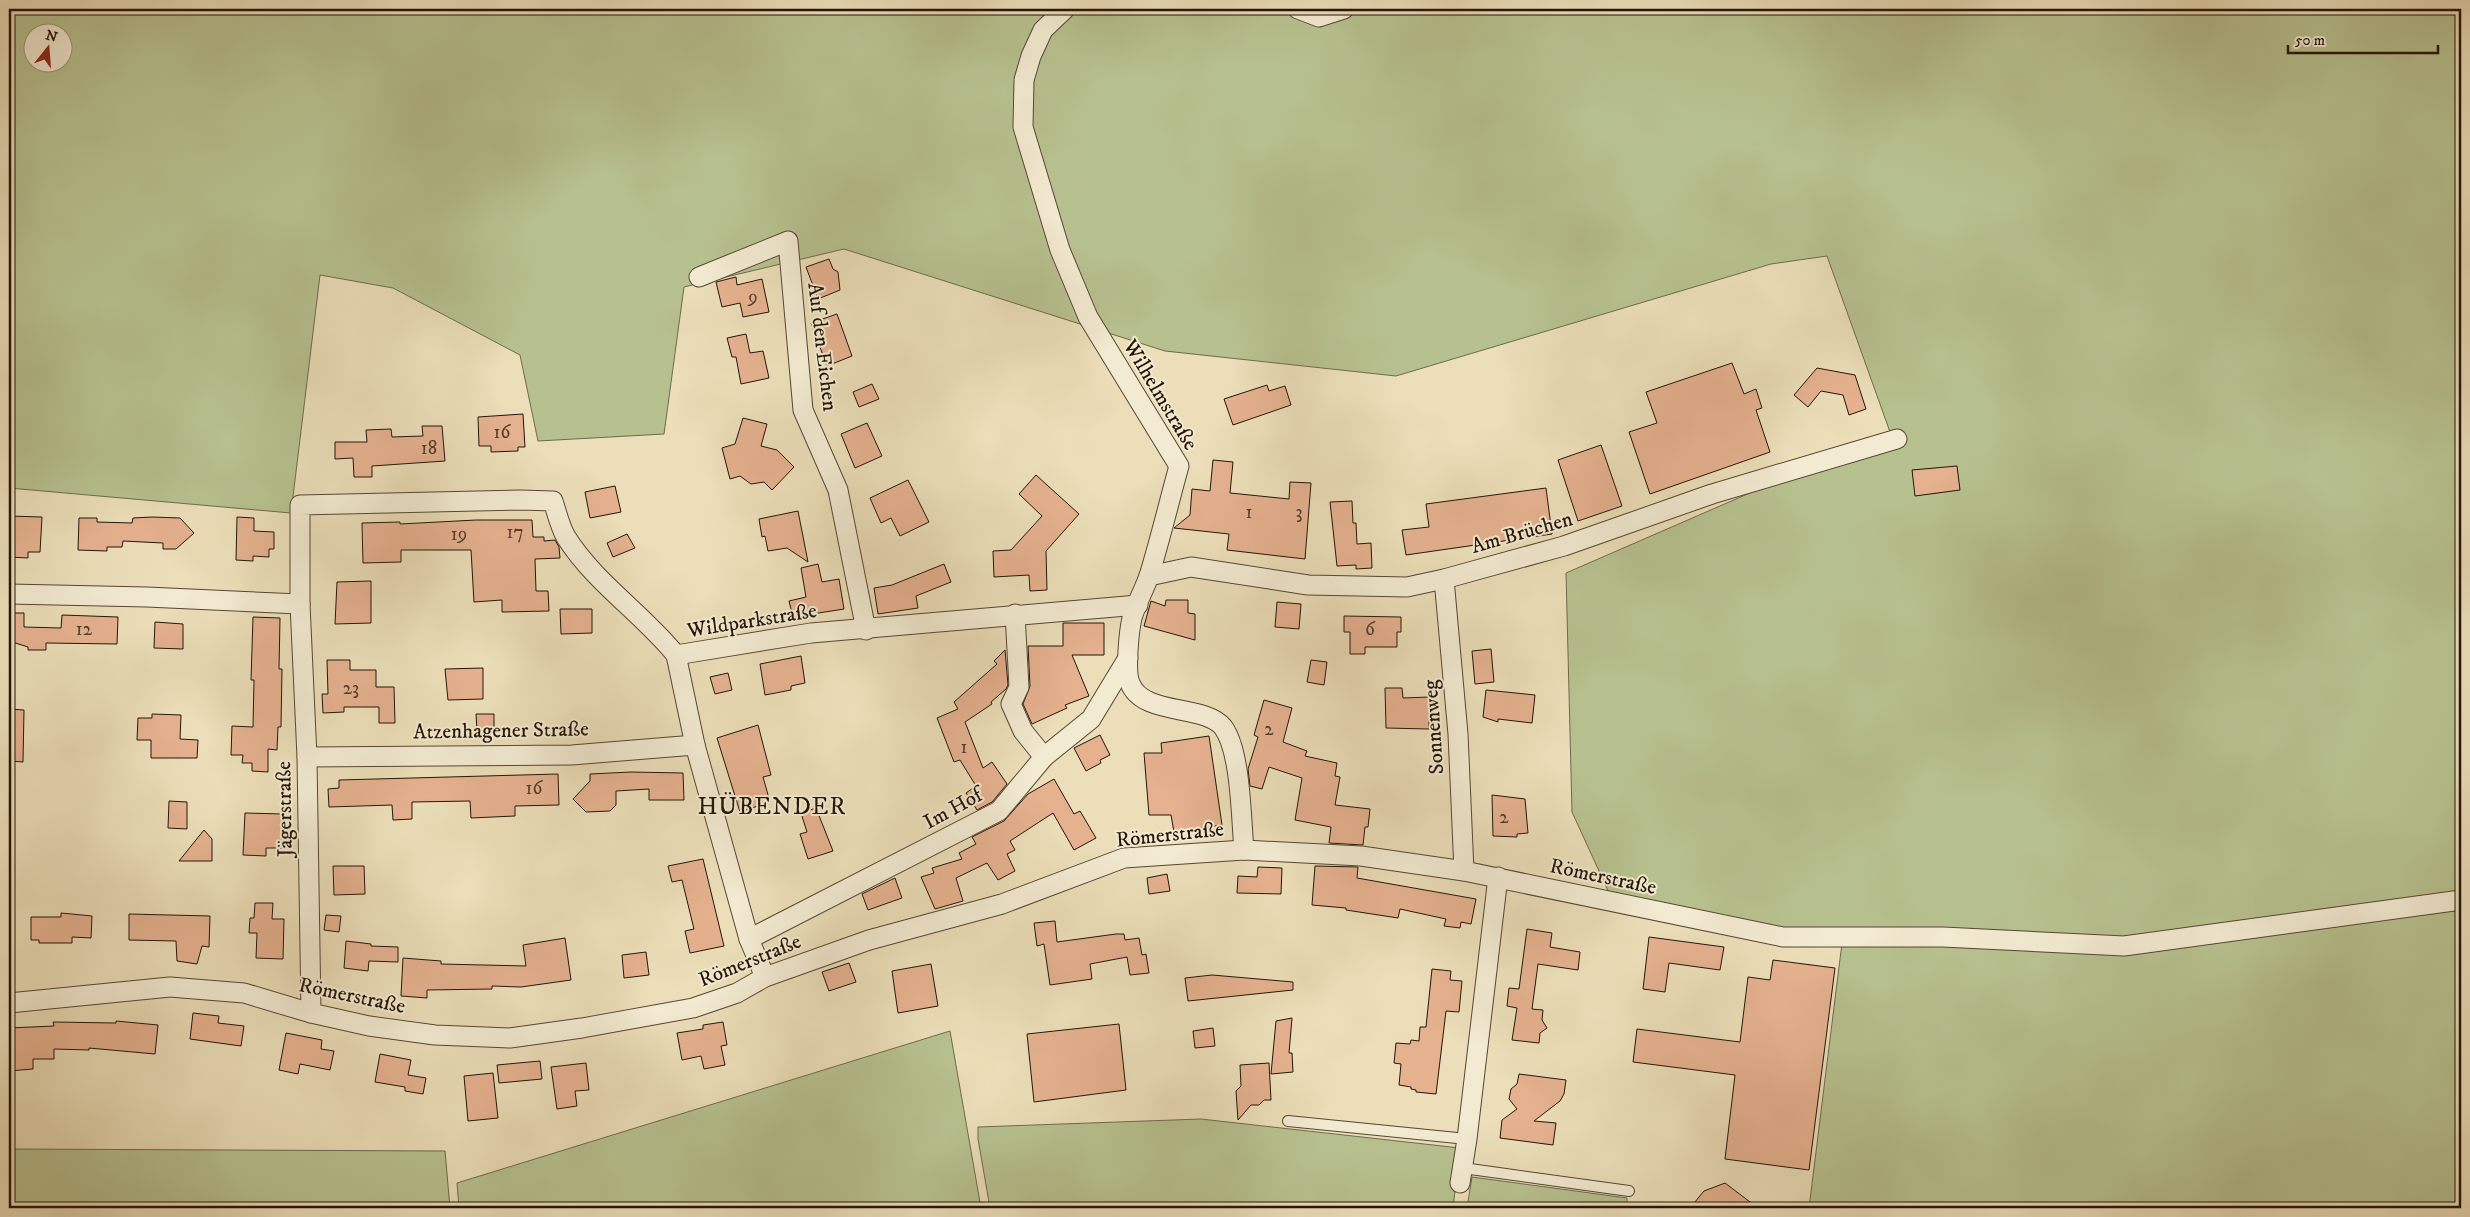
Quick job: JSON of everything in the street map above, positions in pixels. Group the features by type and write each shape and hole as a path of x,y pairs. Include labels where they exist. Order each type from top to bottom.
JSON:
{"street":[{"name":"Wilhelmstraße","path":"1065,9 1043,30 1031,56 1024,80 1023,128 1060,250 1088,317 1179,466 1148,576 1132,619 1128,658 1130,683 1142,697 1169,709 1204,715 1222,726 1234,748 1244,850"},
{"path":"1298,9 1319,17 1344,9"},
{"name":"Auf den Eichen","path":"698,277 788,242 803,410 838,490 866,630"},
{"name":"Am Brüchen","path":"1148,576 1191,566 1308,585 1407,587 1444,579 1564,546 1712,494 1897,439"},
{"name":"Wildparkstraße","path":"300,505 553,501 566,536 585,563 656,630 676,655 811,633 866,630 1015,614 1138,605"},
{"name":"Jägerstraße","path":"300,505 300,604 307,757 311,1013"},
{"name":"Sonnenweg","path":"1444,579 1458,734 1464,871"},
{"path":"9,594 147,597 300,604"},
{"path":"1015,614 1019,687 1011,704 1023,731 1044,757"},
{"path":"676,655 695,745 749,939 765,977"},
{"name":"Im Hof","path":"749,939 999,811 1044,757 1091,719 1128,658"},
{"name":"Atzenhagener Straße","path":"307,757 572,755 695,745"},
{"name":"Römerstraße","path":"9,1003 170,987 244,992 311,1013 369,1026 435,1035 510,1038 582,1028 693,1008 737,993 765,977 869,940 1002,904 1124,858 1244,850 1361,856 1464,871 1700,921 1783,936 1943,937 2124,946 2461,900"},
{"path":"1461,1175 1467,1139 1498,877"}],"lane":[{"path":"1288,1121 1467,1139"},
{"path":"1461,1175 1629,1191"}],"green space":[{"path":"9,9 2461,9 2461,1208 1809,1208 1842,943 1615,906 1572,812 1566,573 1890,432 1827,256 1771,264 1396,376 1165,351 844,249 684,287 664,434 538,441 520,355 393,288 320,275 291,513 9,488"},
{"path":"950,1031 981,1208 459,1208 457,1183"},
{"path":"1201,1119 1460,1148 1453,1208 990,1208 978,1139 978,1127"},
{"path":"9,1149 445,1151 450,1208 9,1208"},
{"path":"1472,1177 1627,1198 1627,1208 1467,1208"}],"building":[{"path":"829,259 833,269 838,272 840,290 818,299 806,267"},
{"path":"736,277 737,285 762,279 769,312 743,317 740,303 722,307 716,282"},
{"path":"837,314 852,356 827,366 811,323"},
{"path":"746,334 750,353 763,351 769,378 741,384 736,357 732,357 727,338"},
{"path":"1732,363 1744,394 1756,389 1762,408 1756,410 1770,452 1650,494 1629,432 1657,423 1646,392"},
{"path":"1817,368 1855,375 1866,409 1849,415 1843,395 1821,391 1808,407 1794,395"},
{"path":"872,384 879,399 859,407 853,392"},
{"path":"1267,385 1269,391 1285,386 1291,405 1233,425 1224,399"},
{"path":"523,414 525,447 518,447 518,451 491,452 491,446 479,446 478,417"},
{"path":"743,418 767,424 761,446 777,450 794,467 772,490 764,482 751,484 740,476 730,479 722,448 735,444"},
{"path":"867,423 882,456 855,468 841,434"},
{"path":"422,426 442,426 445,461 372,466 372,477 354,477 353,458 335,459 335,442 367,442 366,430 391,429 392,437 423,436"},
{"path":"1601,445 1622,506 1578,521 1558,460"},
{"path":"1213,460 1233,462 1230,493 1289,499 1290,482 1311,483 1305,559 1227,550 1229,534 1174,528 1190,515 1192,489 1210,491"},
{"path":"1957,466 1960,490 1915,496 1912,470"},
{"path":"1036,475 1079,514 1046,551 1047,590 1030,591 1029,575 994,577 993,551 1011,550 1042,516 1019,494"},
{"path":"908,480 929,522 900,536 891,518 881,523 870,498"},
{"path":"615,486 621,512 590,518 585,492"},
{"path":"1546,488 1552,534 1406,555 1402,530 1429,527 1426,504"},
{"path":"1352,501 1353,523 1356,523 1357,544 1371,543 1372,568 1356,569 1356,565 1337,566 1330,502"},
{"path":"798,511 808,562 787,548 768,551 765,536 762,537 759,519"},
{"path":"9,516 42,517 40,552 28,552 28,558 9,557"},
{"path":"237,517 254,518 254,531 274,532 274,549 269,549 269,557 253,556 253,561 236,560"},
{"path":"79,518 97,518 97,522 132,523 133,518 180,518 194,533 176,549 163,549 163,543 123,541 122,547 107,547 107,551 78,550"},
{"path":"476,520 532,520 533,537 544,537 544,541 555,540 559,547 560,558 535,559 536,591 548,591 549,611 502,612 502,600 474,602 471,550 401,550 401,562 363,563 362,523 400,522 400,524"},
{"path":"627,534 635,548 613,557 607,543"},
{"path":"818,564 822,582 839,579 844,609 793,617 789,601 806,597 801,568"},
{"path":"944,564 951,582 916,596 918,608 878,614 874,588 892,585"},
{"path":"371,581 371,623 335,624 337,582"},
{"path":"1166,600 1188,600 1188,613 1195,614 1195,640 1144,626 1151,601 1165,606"},
{"path":"1277,602 1301,604 1299,629 1275,627"},
{"path":"560,609 592,609 592,633 561,634"},
{"path":"9,613 24,613 24,627 61,628 62,615 118,617 117,644 46,643 46,650 28,650 28,647 9,641"},
{"path":"1344,616 1401,617 1401,632 1397,632 1397,647 1365,647 1365,654 1350,654 1350,632 1344,632"},
{"path":"253,617 280,618 279,669 282,669 281,727 278,727 277,750 268,749 268,772 252,771 252,763 242,763 243,755 231,755 232,726 253,727 254,680 251,680"},
{"path":"155,622 183,624 183,649 154,648"},
{"path":"1063,623 1104,623 1104,655 1072,655 1089,696 1065,705 1067,708 1032,724 1023,704 1030,686 1028,646 1063,646"},
{"path":"1491,649 1494,682 1475,684 1472,651"},
{"path":"1005,650 1008,685 1006,689 991,702 992,704 965,722 983,768 992,762 1007,784 992,802 977,810 966,793 976,786 960,760 954,762 937,718 958,709 954,702 997,664 994,661"},
{"path":"801,656 805,683 791,686 791,690 765,695 760,664"},
{"path":"327,660 350,660 350,670 376,670 376,687 394,687 395,723 379,723 379,707 344,707 344,712 323,713 322,694 328,694"},
{"path":"1311,660 1327,662 1324,685 1307,682"},
{"path":"483,668 483,699 448,700 445,669"},
{"path":"728,673 732,690 715,694 710,677"},
{"path":"1385,688 1402,688 1403,698 1429,697 1429,729 1386,728"},
{"path":"1486,690 1535,695 1532,723 1498,719 1498,722 1483,717"},
{"path":"1264,700 1292,708 1283,742 1307,751 1305,756 1337,763 1335,776 1340,777 1335,805 1370,809 1363,845 1329,843 1331,827 1295,820 1302,778 1269,767 1262,789 1250,786 1248,769 1258,737 1254,735"},
{"path":"9,709 24,710 23,762 9,761"},
{"path":"152,714 181,715 180,739 198,740 197,758 151,758 151,740 137,740 138,718 152,718"},
{"path":"476,714 494,714 494,731 477,731"},
{"path":"758,725 771,775 763,777 770,802 740,812 717,738"},
{"path":"1100,735 1110,755 1100,760 1101,763 1086,771 1074,748"},
{"path":"1209,736 1222,825 1174,832 1171,815 1149,815 1144,753 1162,753 1161,743"},
{"path":"631,772 683,773 684,800 649,800 649,789 616,791 616,805 610,811 586,812 573,799 590,781 590,774"},
{"path":"558,774 559,805 515,806 515,816 471,818 470,801 412,802 412,819 393,820 392,805 329,807 328,789 339,788 339,780"},
{"path":"1054,779 1074,814 1080,811 1096,838 1074,850 1053,813 1010,841 1015,850 1007,854 1015,871 998,880 987,863 956,878 963,901 935,909 921,877 934,873 932,868 962,859 959,853 976,844 972,837 1004,821 1028,794"},
{"path":"1492,795 1525,799 1528,833 1517,834 1517,837 1493,836"},
{"path":"169,801 187,802 187,829 168,828"},
{"path":"816,808 833,851 808,859 800,834 807,832 801,813"},
{"path":"245,813 283,814 282,848 266,848 266,856 243,855"},
{"path":"204,830 212,839 212,861 179,861"},
{"path":"703,859 724,946 690,953 685,931 694,929 682,880 672,882 668,866"},
{"path":"333,866 364,866 365,894 334,895"},
{"path":"1315,866 1358,867 1357,878 1476,899 1471,924 1461,922 1460,928 1444,926 1446,919 1400,909 1398,918 1346,910 1346,908 1312,905"},
{"path":"1258,867 1282,868 1281,894 1237,893 1238,876 1257,877"},
{"path":"1167,874 1170,891 1149,894 1147,878"},
{"path":"895,878 902,898 868,910 862,894"},
{"path":"255,903 273,903 272,919 284,919 283,959 256,958 257,933 249,933 250,918 254,918"},
{"path":"61,913 92,916 91,938 72,937 72,943 39,943 39,940 31,940 31,917 61,917"},
{"path":"129,914 210,916 209,947 202,946 197,964 177,961 176,941 129,940"},
{"path":"326,915 341,916 339,932 324,930"},
{"path":"1055,921 1057,942 1116,934 1124,934 1125,940 1139,938 1142,955 1146,954 1149,973 1130,975 1127,957 1090,964 1092,979 1050,985 1044,944 1037,946 1034,923"},
{"path":"1527,929 1552,933 1550,947 1580,952 1578,970 1538,964 1532,1009 1543,1010 1542,1020 1547,1028 1540,1033 1539,1043 1512,1040 1517,1008 1507,1006 1509,988 1519,989"},
{"path":"1649,937 1724,947 1720,970 1669,963 1665,992 1643,989"},
{"path":"565,938 571,980 521,987 492,986 492,989 427,990 427,998 401,996 403,958 441,961 441,964 526,966 523,945"},
{"path":"346,941 371,944 371,946 398,947 398,962 369,961 368,971 344,968"},
{"path":"646,952 649,975 624,978 622,955"},
{"path":"1773,960 1835,968 1809,1170 1725,1159 1735,1075 1633,1062 1637,1029 1740,1042 1748,977 1770,980"},
{"path":"849,963 856,982 829,991 822,972"},
{"path":"931,964 938,1006 898,1013 892,971"},
{"path":"1432,969 1451,971 1450,980 1462,981 1459,1012 1446,1011 1436,1094 1416,1092 1411,1087 1399,1085 1401,1064 1394,1063 1396,1043 1410,1044 1411,1040 1419,1041 1420,1027 1426,1027"},
{"path":"1212,975 1293,982 1293,990 1188,1001 1185,978"},
{"path":"193,1013 219,1016 218,1023 244,1026 241,1046 190,1039"},
{"path":"1292,1018 1289,1053 1292,1053 1293,1072 1271,1074 1276,1021"},
{"path":"116,1021 158,1025 155,1054 89,1048 89,1050 54,1049 54,1059 33,1059 33,1069 9,1071 9,1028 54,1026 53,1022 116,1023"},
{"path":"723,1022 727,1045 721,1046 725,1065 704,1069 701,1056 682,1060 677,1033 703,1029 703,1025"},
{"path":"1119,1024 1126,1090 1034,1102 1027,1034"},
{"path":"1213,1028 1215,1046 1195,1048 1193,1031"},
{"path":"286,1033 322,1040 321,1049 334,1051 330,1070 300,1064 298,1074 279,1070"},
{"path":"380,1054 411,1060 408,1075 426,1078 423,1094 405,1091 405,1087 375,1082"},
{"path":"540,1061 542,1079 499,1083 497,1065"},
{"path":"586,1063 589,1090 575,1091 577,1106 557,1109 551,1067"},
{"path":"1269,1063 1271,1100 1264,1100 1259,1105 1251,1105 1238,1120 1236,1091 1241,1086 1240,1065"},
{"path":"493,1073 498,1118 468,1121 464,1076"},
{"path":"1519,1074 1566,1080 1564,1094 1560,1101 1534,1121 1556,1123 1553,1145 1500,1138 1502,1120 1517,1109 1509,1099 1511,1089 1517,1084"},
{"path":"1725,1183 1758,1208 1690,1208 1704,1191"}],"district":[{"name":"HÜBENDER","path":"772,807"}]}
